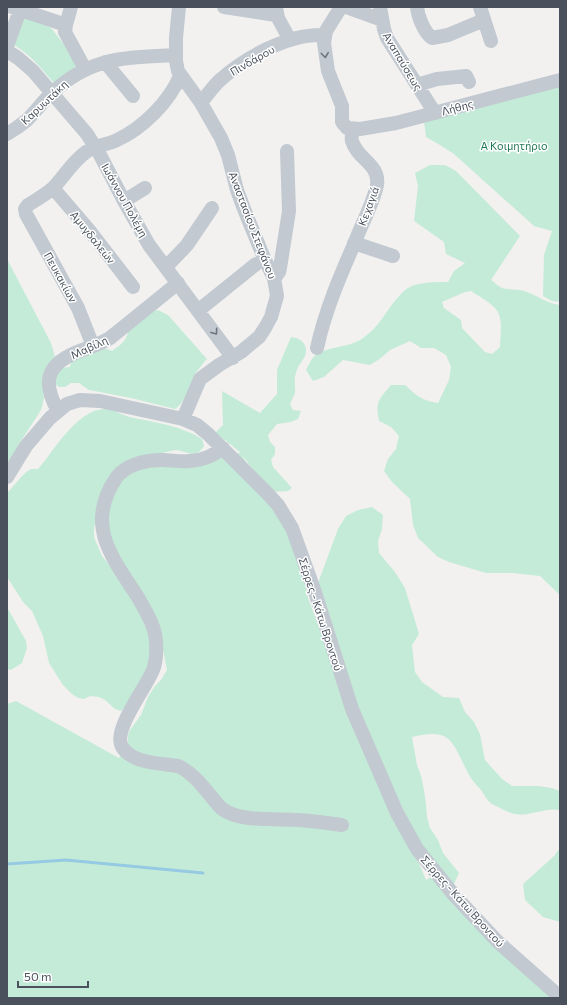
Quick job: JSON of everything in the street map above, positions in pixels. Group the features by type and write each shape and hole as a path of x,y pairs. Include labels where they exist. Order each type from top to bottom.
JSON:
{"street":[{"path":"72,7 65,31 86,69"},
{"name":"Αναστασίου Στεφάνου","path":"179,7 176,28 177,69 180,76 201,102 225,148 240,198 274,279 277,299 266,328 256,340 233,358 219,365 200,379 183,419"},
{"path":"224,7 276,11 280,23 290,40"},
{"path":"341,7 324,35 324,48 329,76 342,106 342,122 346,127 353,129"},
{"path":"346,7 381,14"},
{"path":"417,7 420,20 429,36 432,38 448,35 482,14 491,41"},
{"path":"7,46 16,8 43,12 66,25"},
{"name":"Αναπαύσεως","path":"381,14 385,32 389,41 435,113"},
{"name":"Πινδάρου","path":"201,102 213,87 233,70 260,53 290,40 305,36 324,35"},
{"name":"Ιωάννου Πολέμη","path":"7,51 24,62 52,93 95,147 149,245 199,310 233,358"},
{"name":"Καρυωτάκη","path":"7,134 28,119 52,93 86,69 105,62 121,59 176,55"},
{"path":"105,62 133,96"},
{"path":"53,188 80,156 88,150 111,143 121,138 150,117 170,96 180,76"},
{"path":"417,85 437,79 466,76 469,82"},
{"name":"Λήθης","path":"353,129 386,125 560,80"},
{"name":"Κεχαγιά","path":"317,348 322,327 334,291 373,200 378,178 371,166 354,146 352,140 353,129"},
{"path":"274,279 280,268 288,220 289,194 287,151"},
{"name":"Πευκακίων","path":"53,188 28,205 25,210 26,214 78,308 94,346"},
{"name":"Αμυγδαλεών","path":"53,188 89,230 133,287"},
{"path":"124,201 145,188"},
{"path":"166,267 187,244 212,208"},
{"path":"354,243 394,256"},
{"path":"199,310 256,264"},
{"name":"Μαβίλη","path":"58,411 48,389 49,380 58,363 66,357 110,338 178,283"},
{"name":"Σέρρες - Κάτω Βροντού","path":"7,477 31,439 58,411 73,402 80,400 92,400 134,407 183,419 203,430 223,448 273,500 292,528 315,592 352,709 395,807 417,848 446,885 497,941 560,997"},
{"path":"223,448 211,457 189,462 162,460 147,461 122,470 106,497 102,523 104,536 109,550 148,614 155,634 156,658 154,670 123,726 120,735 121,743 126,751 141,760 182,767 189,772 222,808 234,815 342,825"}],"green space":[{"path":"24,17 52,29 75,59 76,66 54,83 31,57 14,45"},
{"name":"Ά Κοιμητήριο","path":"560,84 560,302 552,301 543,296 544,255 552,231 534,226 454,154 426,137 424,121"},
{"path":"430,165 445,165 456,171 520,236 491,280 502,288 524,291 543,300 560,305 560,595 540,576 513,573 486,573 449,562 438,557 418,538 413,525 410,499 392,482 384,471 388,459 396,449 399,436 391,427 379,421 379,401 391,385 405,385 420,397 438,403 449,380 451,367 446,355 434,348 421,348 410,341 390,350 370,365 343,360 324,377 313,381 306,370 312,359 323,351 351,344 369,334 396,299 407,288 422,283 448,282 454,271 465,263 446,254 444,242 414,221 418,186 415,173","holes":["471,291 493,306 499,313 501,329 500,347 492,354 485,352 462,328 461,320 444,308 442,302"]},
{"path":"7,259 51,343 55,357 43,389 44,398 41,410 7,466"},
{"path":"156,310 168,315 207,359 195,374 182,402 175,409 131,398 89,390 79,383 71,383 65,387 59,387 54,383 60,368 70,367 71,362 104,348 112,351 125,340 128,331 152,311"},
{"path":"291,337 301,341 305,345 306,349 305,356 298,367 295,379 295,393 290,404 293,410 301,411 298,419 291,422 277,424 268,435 270,442 275,447 275,454 271,460 273,467 292,488 288,491 269,492 243,456 257,488 265,496 286,529 303,572 308,598 320,630 426,880 433,876 553,998 7,998 7,704 16,701 119,758 128,741 130,730 141,715 148,697 167,670 159,629 94,524 94,537 102,556 120,578 147,630 152,656 131,703 121,711 115,709 99,697 90,696 84,699 78,698 63,685 49,663 43,636 32,611 23,602 7,577 7,493 25,473 31,469 38,469 77,422 96,410 109,409 129,417 179,428 202,439 204,446 198,453 194,454 175,450 136,459 241,453 225,440 214,434 223,425 222,391 260,413 277,394 277,370"},
{"path":"372,507 383,515 382,529 378,541 379,553 395,572 405,588 419,634 412,645 415,672 422,682 443,697 459,698 465,712 474,722 480,734 485,760 502,779 512,786 538,786 560,791 560,810 554,809 521,815 515,814 492,804 489,801 475,784 454,746 444,736 426,734 412,737 417,765 424,790 427,817 430,828 438,840 443,853 459,873 453,886 415,836 358,711 318,583 338,529 346,516 358,510"},
{"path":"7,607 26,641 27,648 22,663 11,670 7,669"},
{"path":"560,848 560,922 543,917 525,900 523,884 554,856"}],"waterway":[{"path":"7,864 66,860 203,873"}]}
